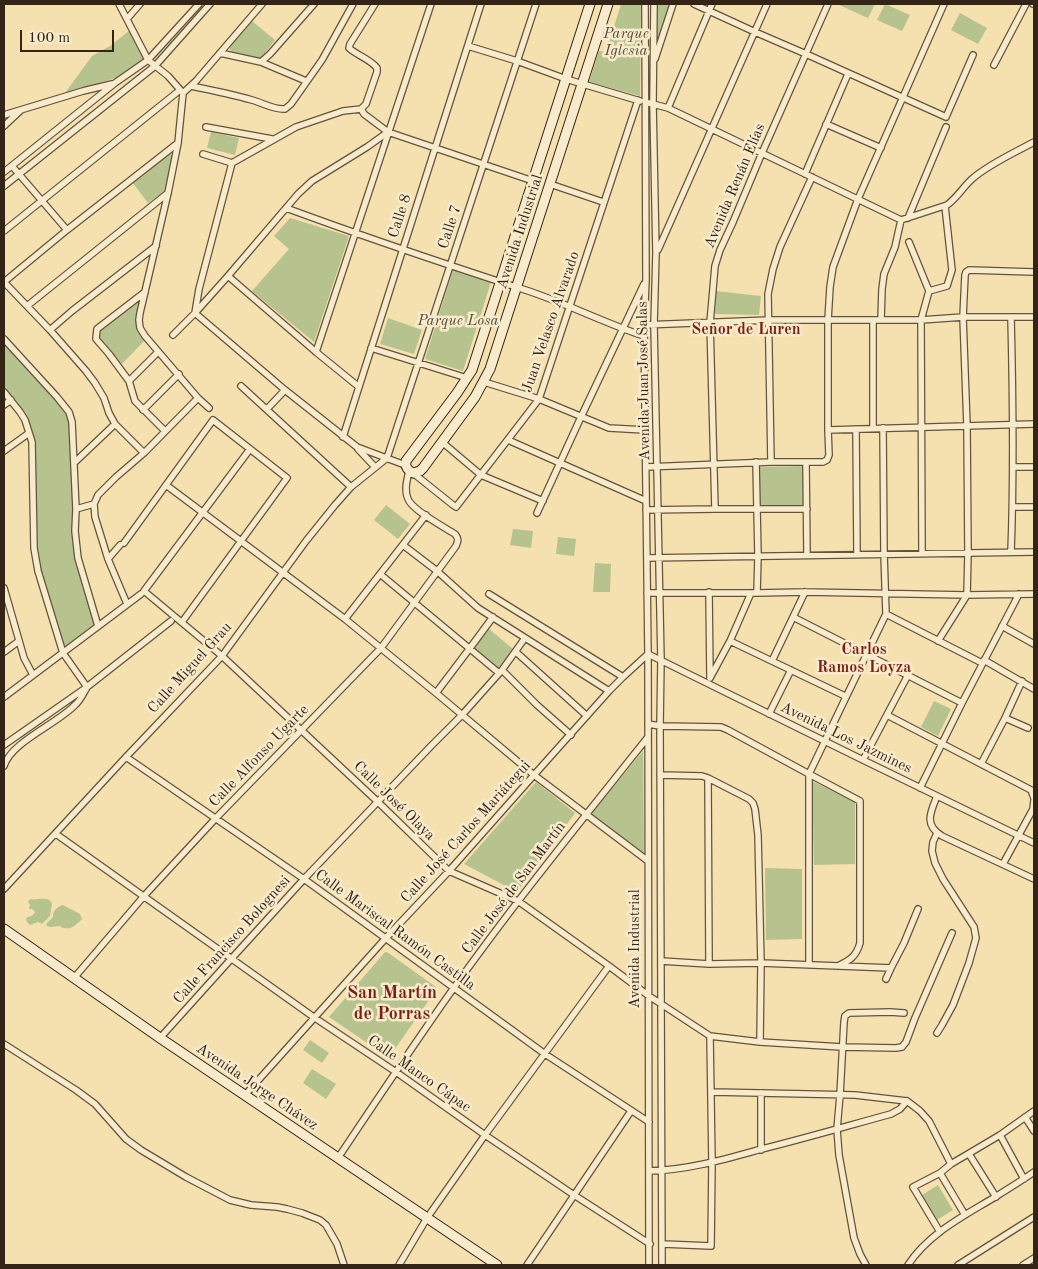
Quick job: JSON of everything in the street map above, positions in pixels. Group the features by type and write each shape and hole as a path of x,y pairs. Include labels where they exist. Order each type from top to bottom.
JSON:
{"street":[{"path":"119,4 148,60 168,76 182,91 178,143 139,320 140,328 158,352 208,408"},
{"path":"127,19 140,4"},
{"path":"4,172 115,83 148,60 199,4"},
{"path":"4,186 155,66 210,4"},
{"path":"4,231 182,91 191,86 262,4"},
{"path":"261,62 314,4"},
{"path":"191,86 229,94 279,110 285,109 291,104 322,60 353,4"},
{"path":"195,313 199,289 232,163 296,127 342,111 361,108 366,104 377,68 349,48 375,4"},
{"path":"316,352 431,4"},
{"name":"Calle 8","path":"343,437 481,4"},
{"name":"Calle 7","path":"387,458 536,4"},
{"name":"Avenida Industrial","path":"590,4 472,370 406,461 409,470 420,471 423,468 471,402 490,369 608,4"},
{"name":"Avenida Juan José Salas","path":"645,4 646,280 644,336 648,654"},
{"name":"Avenida Juan José Salas","path":"654,4 653,104 656,253 654,325 661,659 662,1265"},
{"path":"653,65 673,4"},
{"path":"694,4 946,117 973,55"},
{"path":"668,108 712,4"},
{"path":"537,513 646,280 656,253 768,4"},
{"name":"Avenida Renán Elías","path":"715,508 710,323 714,273 720,250 828,4"},
{"path":"646,467 756,462 823,462 827,460 830,455 828,430 828,320 833,267 858,199 944,4"},
{"path":"994,65 1026,4"},
{"path":"468,46 582,84 668,108 901,220 945,206 954,200 964,186 981,172 1034,142"},
{"path":"220,54 261,62 306,81"},
{"path":"805,174 848,74"},
{"path":"4,115 115,83"},
{"path":"84,91 91,102"},
{"name":"Juan Velasco Alvarado","path":"409,470 456,507 539,399 638,100"},
{"path":"361,108 364,114 388,132 533,181"},
{"path":"4,126 21,110"},
{"path":"826,124 881,148"},
{"path":"206,127 272,139"},
{"path":"908,218 946,127"},
{"path":"172,335 195,313 286,208 312,181 388,132"},
{"path":"144,454 108,414 104,398 86,371 4,282 178,143"},
{"path":"203,154 232,163"},
{"path":"12,166 67,230"},
{"path":"646,177 655,176"},
{"path":"771,462 768,294 780,246 812,177"},
{"path":"550,184 603,202"},
{"path":"28,306 168,194"},
{"path":"929,291 947,286 952,270 945,206"},
{"path":"286,208 403,250 517,287 644,336"},
{"path":"881,320 884,274 895,248 901,220"},
{"path":"909,242 929,291 922,320 922,553"},
{"path":"50,330 156,246"},
{"path":"938,641 966,595 968,552 964,318 966,272 969,270 1034,272"},
{"path":"228,276 359,387"},
{"path":"145,292 97,329 95,334 96,339 129,381 135,401 165,431"},
{"path":"195,313 285,390 357,447 375,467"},
{"path":"644,325 769,320 922,320 1034,317"},
{"path":"1011,318 1013,425 1011,552"},
{"path":"873,320 873,428"},
{"path":"4,339 69,412 72,422 76,508 75,531 78,558 98,626"},
{"path":"371,348 467,378"},
{"path":"129,381 158,352"},
{"path":"143,410 179,374"},
{"path":"484,382 539,399 609,428 645,430"},
{"path":"241,386 351,488"},
{"path":"267,409 285,390"},
{"path":"4,392 25,420 32,442 34,548 38,571 63,653 87,687"},
{"path":"127,604 108,559 95,517 94,504 98,496 116,477 144,454 198,398"},
{"path":"4,405 11,400"},
{"path":"108,559 122,544 213,420 287,478 182,622"},
{"path":"74,463 115,424"},
{"path":"828,430 1034,424"},
{"path":"809,965 809,774 886,614 882,428"},
{"path":"856,429 857,554"},
{"path":"4,451 30,433"},
{"path":"508,440 646,501"},
{"path":"442,442 481,475 543,501"},
{"path":"345,619 426,515 413,506 408,499 406,492 409,470 387,458 357,447"},
{"path":"4,697 143,593 250,449"},
{"name":"Calle Miguel Grau","path":"4,889 222,656 318,526 351,488 387,458"},
{"path":"710,681 754,593 758,556 756,462"},
{"path":"806,462 807,555"},
{"path":"1013,467 1034,467"},
{"path":"166,485 345,619 534,775 648,861"},
{"path":"76,508 94,504"},
{"path":"1013,507 1034,507"},
{"path":"646,510 715,508 807,509"},
{"name":"Calle Alfonso Ugarte","path":"74,978 144,896 216,818 380,648 415,602 456,546 458,540 455,534 426,515"},
{"path":"403,545 437,571 478,608 609,691"},
{"path":"647,558 1034,552"},
{"path":"380,574 501,672 570,735"},
{"path":"4,588 6,605 24,658 33,675"},
{"path":"710,592 710,681"},
{"path":"772,662 806,592"},
{"path":"647,593 806,592 1019,594 1032,596"},
{"name":"Calle José Olaya","path":"143,593 182,622 222,656 449,871 518,901 649,996 710,1036"},
{"path":"489,594 623,677"},
{"path":"920,788 1019,594"},
{"path":"886,614 1022,681 1034,689"},
{"path":"436,693 492,617"},
{"path":"793,617 962,703"},
{"path":"4,745 87,687 171,621"},
{"path":"1002,626 1034,644"},
{"name":"Calle Francisco Bolognesi","path":"160,1038 304,880 462,715 501,672 525,638"},
{"path":"4,652 19,641"},
{"path":"730,641 845,696"},
{"path":"516,652 587,716"},
{"name":"Avenida Industrial","path":"648,654 650,1244"},
{"name":"Avenida Los Jazmines","path":"648,654 710,681 769,714 1034,843"},
{"name":"Calle José Carlos Mariátegui","path":"244,1095 449,871 609,691 648,654"},
{"path":"769,714 791,670"},
{"path":"863,760 908,675"},
{"path":"982,764 1022,681"},
{"path":"4,766 6,760 24,742 76,705 87,687"},
{"path":"887,715 1031,790 1034,799 1033,808 1003,864"},
{"path":"1005,718 1028,728"},
{"path":"648,724 720,727 860,801 860,943 857,952 851,959 838,966"},
{"name":"Calle José de San Martín","path":"338,1158 454,988 518,901 648,737"},
{"name":"Calle Mariscal Ramón Castilla","path":"126,757 304,880 545,1054 649,1122"},
{"path":"660,775 702,776 749,799 753,803 758,835 761,963 760,1042"},
{"path":"708,778 709,964"},
{"path":"937,796 932,808 930,821 937,833 1034,879"},
{"path":"937,833 932,851 935,863 942,879 974,927 976,938 953,1005 937,1033"},
{"name":"Calle Manco Cápac","path":"56,834 485,1136 650,1244"},
{"path":"886,979 918,909"},
{"name":"Avenida Jorge Chávez","path":"4,929 160,1038 497,1265"},
{"path":"663,1244 711,1246 712,1092 710,1036 760,1042 842,1047 902,1047 906,1042 952,933"},
{"path":"661,961 709,964 761,963 891,968"},
{"path":"399,1265 426,1218 609,966"},
{"path":"863,1265 854,1238 838,1155 837,1129 845,1016 849,1013 904,1013"},
{"path":"4,1044 76,1090 99,1108 126,1139 186,1177 230,1200 287,1209 320,1220 326,1225 334,1238 344,1265"},
{"path":"712,1092 863,1096 907,1102 920,1111 929,1121 951,1164"},
{"path":"761,1094 761,1150"},
{"path":"649,1171 712,1163 761,1150 891,1114 907,1102"},
{"path":"528,1265 631,1111"},
{"path":"940,1232 913,1187 940,1173 1034,1111"},
{"path":"1025,1117 1034,1131"},
{"path":"1000,1135 1024,1179"},
{"path":"969,1154 996,1197"},
{"path":"908,1265 918,1250 940,1232 1034,1172"},
{"path":"940,1173 965,1215"},
{"path":"958,1265 1034,1217"},
{"path":"649,1265 650,1244"},
{"path":"1023,1265 1034,1258"}],"green space":[{"name":"Parque Iglesia","path":"621,4 641,4 640,96 589,82 599,51 606,52"},
{"path":"656,4 670,4 655,54"},
{"path":"837,4 875,4 868,18"},
{"path":"885,4 910,15 902,31 877,20"},
{"path":"960,13 987,28 978,44 951,30"},
{"path":"252,21 275,40 260,60 232,53 229,47"},
{"path":"129,31 143,60 123,76 65,93 92,56 110,46"},
{"path":"211,132 239,138 235,155 207,148"},
{"path":"166,154 172,155 174,159 167,190 148,203 132,182"},
{"path":"290,218 349,236 314,342 252,291 289,249 274,236"},
{"name":"Parque Losa","path":"453,270 491,282 463,371 425,359"},
{"path":"716,291 761,296 759,315 715,314"},
{"path":"139,301 140,307 136,324 137,329 145,340 122,364 98,336 98,333"},
{"path":"388,318 422,330 414,354 380,344"},
{"path":"4,343 59,403 66,414 71,428 74,552 76,565 95,624 67,646 62,642 39,562 36,523 35,442 31,426 24,412 4,389"},
{"path":"804,466 804,505 758,505 758,467"},
{"path":"386,505 410,524 398,539 374,520"},
{"path":"513,529 533,531 531,548 510,545"},
{"path":"558,537 576,539 574,556 556,554"},
{"path":"595,563 611,564 610,592 593,592"},
{"path":"488,628 513,649 498,669 473,648"},
{"path":"934,701 951,709 938,736 921,727"},
{"path":"643,751 644,855 591,814"},
{"path":"812,781 855,802 855,864 814,865"},
{"path":"536,782 575,813 517,892 464,864"},
{"path":"765,868 802,869 802,939 766,940"},
{"path":"30,899 48,899 52,903 50,916 42,924 38,922 30,925 27,922 26,918 35,912 29,909 30,905 28,902"},
{"path":"63,905 80,914 82,919 69,928 47,926 46,924 53,917 54,911"},
{"path":"385,952 436,987 436,990 388,1057 329,1017"},
{"path":"310,1040 329,1053 322,1063 303,1050"},
{"path":"312,1069 336,1084 326,1099 303,1083"},
{"path":"938,1185 953,1210 937,1220 922,1195"}],"district":[{"name":"Señor de Luren","path":"746,330"},
{"name":"Carlos Ramos Loyza","path":"864,659"},
{"name":"San Martín de Porras","path":"392,1003"}]}
